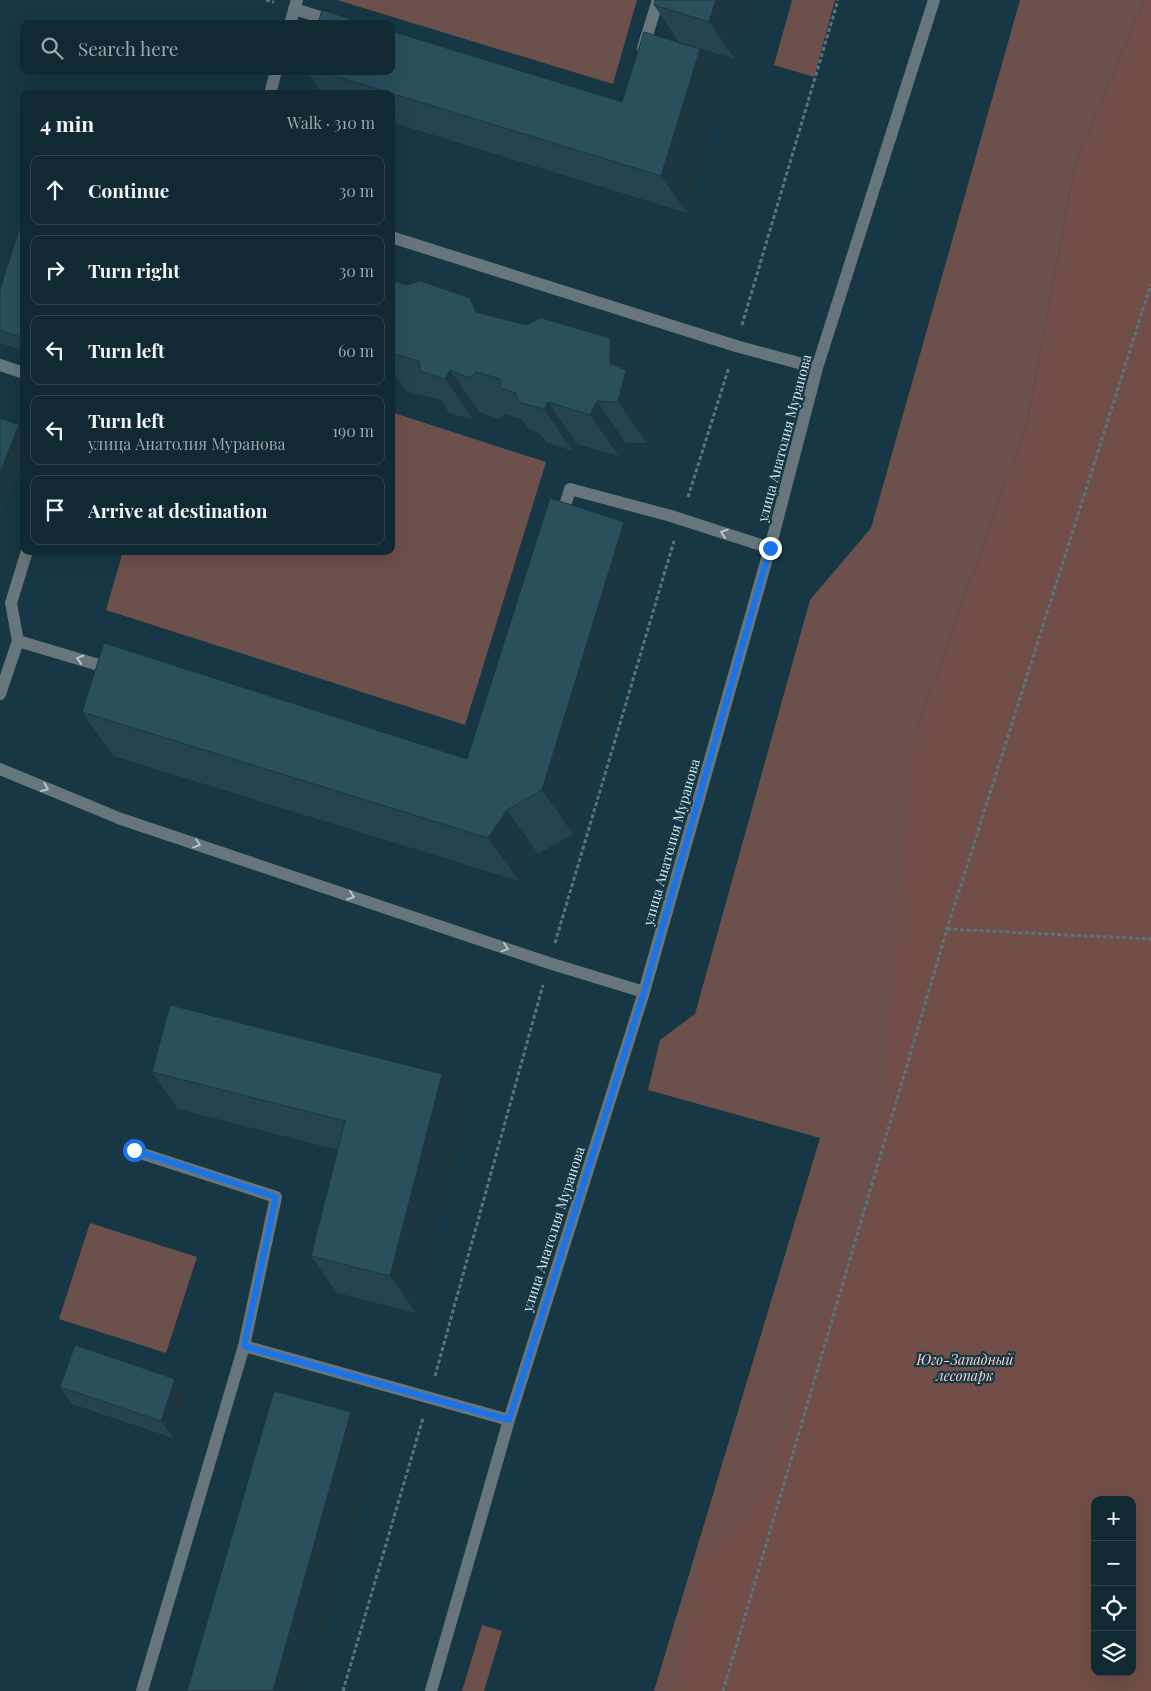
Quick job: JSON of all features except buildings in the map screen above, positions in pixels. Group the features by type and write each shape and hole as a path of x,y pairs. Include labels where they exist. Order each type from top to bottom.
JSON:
{"street":[{"path":"639,63 658,0"},
{"name":"улица Анатолия Муранова","path":"430,1691 509,1420 644,992 770,548 817,368 934,0"},
{"path":"291,20 295,4 334,20"},
{"path":"271,90 275,75"},
{"path":"395,238 736,346 817,368"},
{"path":"0,365 20,372"},
{"path":"556,535 570,489 680,519 770,548"},
{"path":"0,694 18,641 10,603 26,555"},
{"path":"18,641 122,671"},
{"path":"0,769 121,818 549,963 644,992"},
{"path":"134,1150 276,1197 244,1346 142,1691"},
{"path":"244,1346 509,1420"}],"path":[{"path":"342,1691 429,1398 549,963 680,519 736,346 838,0"},
{"path":"723,1691 947,929 1151,284"},
{"path":"947,929 1151,939"}],"green space":[{"path":"337,0 637,0 613,84"},
{"path":"792,0 835,0 814,77 774,65"},
{"name":"Юго-Западный лесопарк","path":"1020,0 1144,0 1075,165 1027,423 914,738 1151,119 1151,1691 654,1691 820,1138 648,1090 660,1040 695,1014 810,600 871,528"},
{"name":"Юго-Западный лесопарк","path":"1144,0 1151,0 1151,1691 674,1691 701,1560 756,1504 876,1180 914,738 1027,423 1075,165"},
{"path":"395,413 546,462 465,725 106,610 122,555 395,555"},
{"path":"90,1223 197,1257 166,1353 59,1319"},
{"path":"482,1625 502,1631 484,1691 462,1691"}],"route":[{"path":"134,1150 276,1197 244,1346 509,1420 644,992 770,548"}]}
